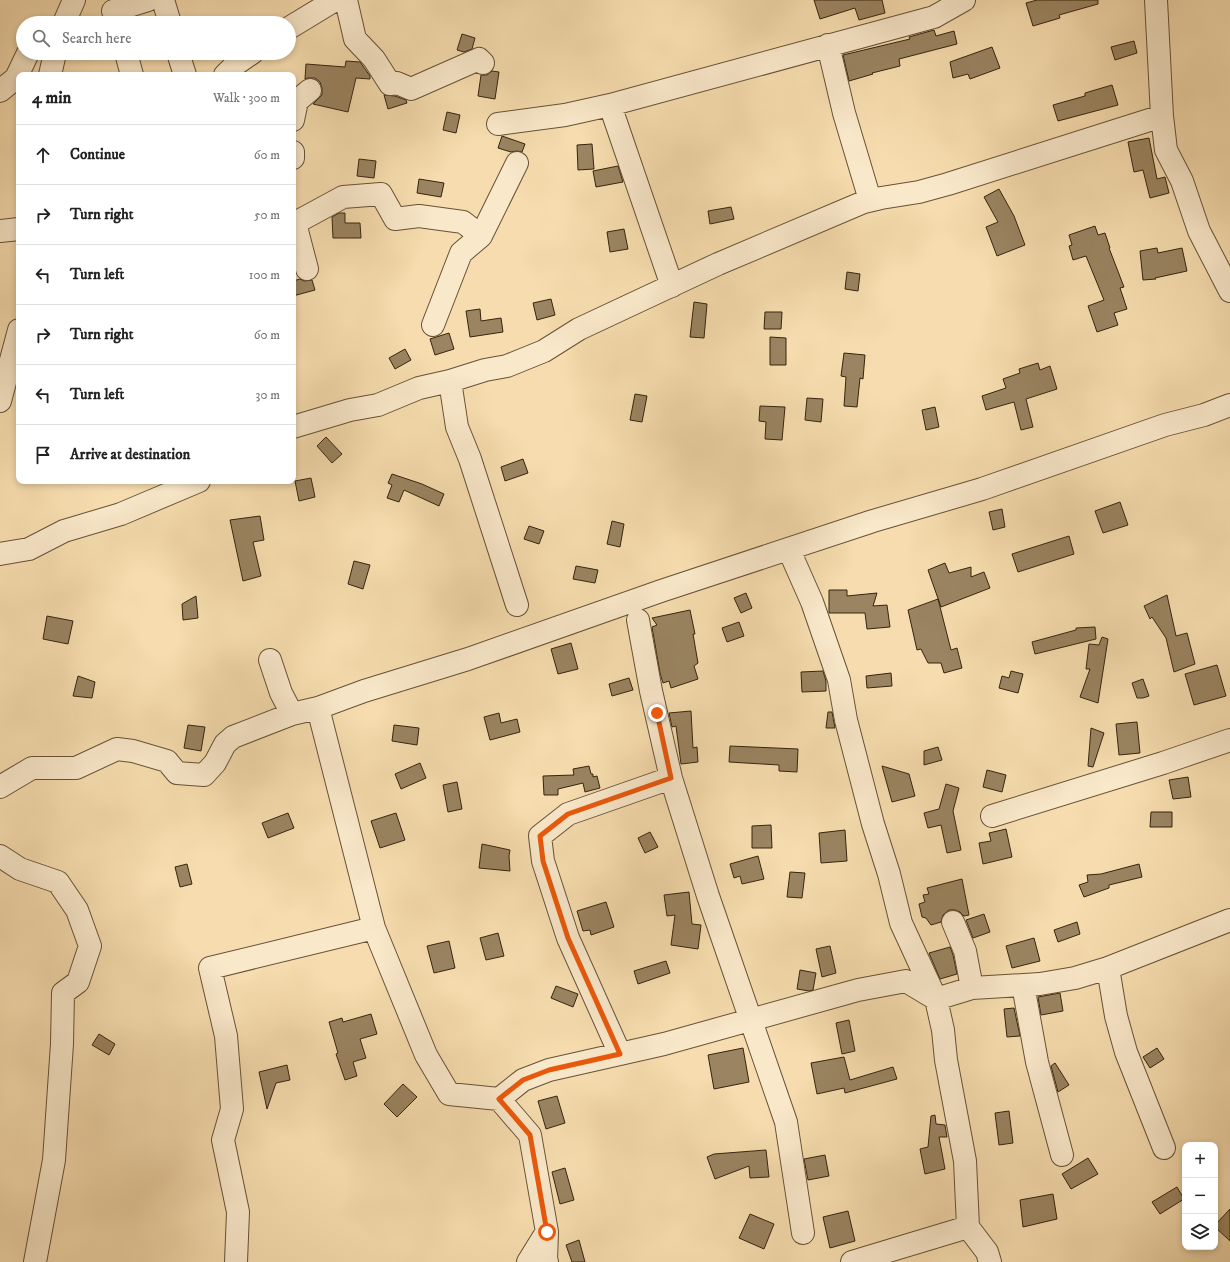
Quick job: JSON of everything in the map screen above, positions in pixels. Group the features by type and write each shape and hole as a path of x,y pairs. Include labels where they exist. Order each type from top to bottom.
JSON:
{"street":[{"path":"67,16 74,0"},
{"path":"113,11 148,0"},
{"path":"163,0 168,16"},
{"path":"296,24 335,0"},
{"path":"346,0 355,39 374,59 390,84 397,83 411,89 480,59 483,63"},
{"path":"498,124 565,115 610,104 934,16 964,0"},
{"path":"1156,0 1162,116 1166,150 1182,181 1199,231 1230,291"},
{"path":"828,45 844,113 870,200"},
{"path":"0,105 8,84 23,60"},
{"path":"51,72 53,60"},
{"path":"128,60 131,72"},
{"path":"180,60 184,72"},
{"path":"228,72 242,60"},
{"path":"296,106 297,101 303,92"},
{"path":"610,104 672,286"},
{"path":"296,426 350,410 378,405 419,388 450,381 485,370 507,366 544,351 579,329 735,256 864,202 919,192 948,184 1162,116"},
{"path":"433,325 460,253 481,236 517,163"},
{"path":"296,218 343,197 381,194 395,219 419,216 463,222 481,236"},
{"path":"296,227 307,270"},
{"path":"0,231 16,229"},
{"path":"0,400 16,341"},
{"path":"450,381 457,427 470,459 517,605"},
{"path":"0,788 32,768 76,768 117,749 133,751 167,761 178,772 204,775 215,763 225,744 233,737 292,714 318,708 364,691 468,659 621,605 873,521 982,489 1230,405"},
{"path":"0,554 29,550 64,531 121,514 192,484"},
{"path":"789,550 812,602 839,680 846,720 865,794 889,874 901,923 936,998 943,1030 946,1060 965,1161 968,1227 986,1252 990,1262"},
{"path":"638,620 651,690 671,778 708,896 786,1122 803,1233"},
{"path":"270,660 281,693 292,714"},
{"path":"318,708 374,928 426,1055 449,1094 499,1099 530,1135 547,1232 547,1262"},
{"path":"992,816 1163,763 1230,740"},
{"path":"620,1054 568,938 543,861 540,836 568,814 671,778"},
{"path":"0,856 20,869 58,882 77,910 90,946 78,982 64,993 54,1160 35,1262"},
{"path":"499,1099 523,1080 549,1070 664,1044 858,990 906,981 936,998 972,988 1040,984 1074,978 1108,968 1230,920"},
{"path":"953,922 964,951 972,988"},
{"path":"236,1262 238,1212 223,1140 232,1109 227,1044 210,968 374,928"},
{"path":"1108,968 1116,1016 1126,1052 1164,1148"},
{"path":"1023,985 1037,1062 1062,1155"},
{"path":"852,1262 968,1227"},
{"path":"528,1262 547,1232"}],"building":[{"path":"814,0 882,0 885,13 859,20 855,8 820,19"},
{"path":"1037,0 1098,0 1098,4 1059,15 1060,18 1033,26 1026,3"},
{"path":"934,30 936,36 954,31 957,44 899,59 900,66 849,81 843,55 910,39 909,37"},
{"path":"462,34 475,38 472,49 464,52 457,50"},
{"path":"1134,41 1137,53 1115,60 1111,47"},
{"path":"992,47 1000,68 970,79 968,74 953,78 950,62"},
{"path":"346,61 360,62 370,76 370,79 356,78 348,112 313,104 322,95 322,88 320,82 315,78 305,79 306,64 345,67"},
{"path":"492,71 499,72 495,99 478,96 481,75 487,75"},
{"path":"1112,85 1118,105 1058,121 1053,105 1085,96 1085,93"},
{"path":"384,95 395,96 406,100 407,103 388,109"},
{"path":"447,112 460,115 456,133 443,130"},
{"path":"502,136 525,144 522,152 511,152 498,148"},
{"path":"1149,138 1157,179 1165,177 1169,193 1150,198 1143,170 1134,172 1128,142"},
{"path":"592,144 594,169 578,170 577,145"},
{"path":"359,159 376,161 374,178 357,176"},
{"path":"618,166 623,182 596,187 593,171"},
{"path":"419,179 444,183 441,197 417,193"},
{"path":"999,189 1014,216 1025,245 997,256 986,227 998,222 984,197"},
{"path":"731,207 734,219 710,224 708,211"},
{"path":"339,213 345,213 345,223 360,223 361,238 333,238 332,217"},
{"path":"1095,226 1098,235 1105,233 1109,248 1124,287 1120,288 1127,309 1114,313 1118,325 1097,332 1088,306 1104,300 1086,256 1073,260 1069,246 1072,245 1069,235"},
{"path":"624,229 628,249 610,252 607,232"},
{"path":"1157,248 1158,253 1182,248 1187,271 1155,278 1156,279 1143,280 1140,251"},
{"path":"847,272 860,274 858,291 845,289"},
{"path":"296,280 312,280 315,290 296,295"},
{"path":"551,299 555,315 537,320 533,303"},
{"path":"694,302 707,304 704,338 690,337"},
{"path":"480,309 481,321 501,318 503,332 470,337 466,311"},
{"path":"765,312 782,312 781,329 764,329"},
{"path":"449,333 454,349 435,355 430,339"},
{"path":"770,337 786,338 786,365 770,365"},
{"path":"405,349 411,360 395,369 389,358"},
{"path":"844,353 865,355 863,379 860,378 857,407 844,406 846,377 841,376"},
{"path":"1038,363 1040,370 1050,366 1057,389 1026,399 1033,427 1021,430 1014,402 986,410 982,396 1006,388 1003,379 1020,373 1019,369"},
{"path":"635,394 647,396 642,422 630,420"},
{"path":"807,398 823,399 821,422 805,420"},
{"path":"760,406 785,407 782,440 765,439 766,422 759,421"},
{"path":"935,407 939,427 926,430 922,410"},
{"path":"326,437 342,454 332,463 317,446"},
{"path":"523,459 528,473 505,481 501,467"},
{"path":"392,474 422,484 444,494 439,506 404,490 399,502 387,498 392,485 388,483"},
{"path":"311,478 315,497 299,501 296,481"},
{"path":"1120,502 1128,525 1103,533 1095,511"},
{"path":"1002,509 1005,527 993,530 989,512"},
{"path":"260,516 264,540 253,542 261,576 243,581 230,520"},
{"path":"612,521 624,524 620,547 607,544"},
{"path":"529,526 544,531 539,544 524,539"},
{"path":"1069,536 1074,554 1018,572 1012,554"},
{"path":"354,561 370,565 363,589 348,584"},
{"path":"945,563 949,573 971,567 971,577 984,572 990,588 941,607 928,570"},
{"path":"576,566 598,570 595,583 573,579"},
{"path":"829,590 847,590 847,596 877,593 873,606 887,605 890,627 867,629 865,613 829,613"},
{"path":"746,593 752,608 741,613 734,598"},
{"path":"1167,595 1176,636 1187,633 1195,664 1174,672 1166,638 1152,617 1150,619 1144,606"},
{"path":"196,596 198,618 183,620 182,604"},
{"path":"938,599 951,650 957,648 962,668 944,673 941,663 928,663 921,649 917,650 908,610"},
{"path":"690,610 695,634 693,634 698,663 694,666 698,679 671,688 669,681 663,683 660,673 652,627 657,625 652,618"},
{"path":"47,616 73,621 68,644 43,639"},
{"path":"739,622 744,636 727,642 722,628"},
{"path":"1095,627 1096,639 1035,654 1032,642 1076,630 1076,628"},
{"path":"1102,637 1108,639 1098,703 1080,697 1090,669 1086,669 1089,644 1099,645"},
{"path":"571,643 578,669 558,674 551,649"},
{"path":"1217,665 1226,696 1194,705 1185,674"},
{"path":"823,671 826,681 826,691 802,692 801,672"},
{"path":"1011,671 1023,674 1018,693 999,688 1002,676 1009,678"},
{"path":"891,673 892,686 867,688 866,676"},
{"path":"78,676 95,682 92,698 73,696"},
{"path":"629,678 633,690 612,696 609,684"},
{"path":"1143,679 1149,696 1137,698 1132,683"},
{"path":"691,711 693,748 697,747 698,762 681,764 676,726 672,727 669,713"},
{"path":"828,712 832,712 835,728 826,728"},
{"path":"499,713 501,723 517,719 520,732 490,740 484,717"},
{"path":"1137,722 1140,753 1119,755 1116,724"},
{"path":"188,725 205,727 201,751 184,748"},
{"path":"394,725 419,728 417,745 392,741"},
{"path":"1091,728 1104,733 1093,767 1088,766"},
{"path":"730,746 798,749 797,772 779,771 779,765 729,762"},
{"path":"938,747 942,760 924,765 924,751"},
{"path":"420,763 426,778 401,789 395,774"},
{"path":"589,766 593,777 597,776 600,788 585,792 583,783 558,789 558,795 544,795 543,776 574,775 573,769"},
{"path":"882,766 909,774 915,796 892,802"},
{"path":"987,770 1006,775 1002,792 983,787"},
{"path":"1188,777 1191,797 1173,799 1169,780"},
{"path":"457,782 462,809 448,812 443,785"},
{"path":"946,784 959,788 953,811 961,850 947,853 941,825 928,828 924,813 939,809"},
{"path":"1151,812 1172,812 1172,827 1150,827"},
{"path":"288,813 294,828 268,838 262,823"},
{"path":"396,813 405,840 380,848 371,821"},
{"path":"771,825 772,848 752,848 752,826"},
{"path":"1006,829 1012,857 983,864 979,843 991,841 989,833"},
{"path":"845,830 847,861 821,863 819,833"},
{"path":"650,832 658,847 645,853 638,838"},
{"path":"482,844 510,850 510,871 479,868"},
{"path":"758,856 764,879 742,884 740,876 734,878 730,864"},
{"path":"187,864 192,884 180,887 175,867"},
{"path":"1139,864 1142,877 1109,885 1109,888 1084,897 1079,885 1088,882 1087,875 1101,874"},
{"path":"790,872 805,873 802,898 787,897"},
{"path":"962,879 969,915 964,916 955,910 949,910 943,915 941,922 931,925 926,918 922,917 919,904 925,902 923,895 929,894 927,888"},
{"path":"689,892 692,924 701,925 698,949 671,945 675,915 667,916 664,895"},
{"path":"606,902 614,927 591,935 590,930 583,931 577,911"},
{"path":"984,914 990,932 973,938 966,920"},
{"path":"1077,922 1080,934 1058,942 1054,930"},
{"path":"498,933 504,956 486,960 480,938"},
{"path":"1034,938 1040,961 1012,968 1006,946"},
{"path":"449,941 455,968 434,973 427,946"},
{"path":"830,946 836,973 822,977 816,949"},
{"path":"950,947 957,974 940,979 929,953"},
{"path":"666,961 670,973 638,984 634,971"},
{"path":"800,970 816,973 813,990 809,991 797,989"},
{"path":"556,986 578,994 573,1007 551,998"},
{"path":"1060,993 1063,1011 1041,1015 1038,997"},
{"path":"1014,1008 1020,1036 1007,1037 1004,1009"},
{"path":"371,1014 377,1034 360,1039 366,1058 353,1062 357,1076 345,1080 336,1054 338,1053 329,1022 342,1018 343,1022"},
{"path":"849,1020 855,1051 842,1054 836,1023"},
{"path":"99,1034 115,1044 109,1055 92,1045"},
{"path":"743,1048 749,1082 714,1089 708,1055"},
{"path":"1157,1048 1164,1059 1150,1068 1143,1057"},
{"path":"844,1057 850,1080 893,1067 897,1079 845,1093 844,1088 817,1094 811,1063"},
{"path":"1055,1063 1069,1085 1058,1092 1051,1066"},
{"path":"287,1065 290,1080 276,1083 267,1109 259,1072"},
{"path":"403,1084 417,1097 397,1117 384,1104"},
{"path":"557,1096 565,1123 546,1129 538,1101"},
{"path":"1009,1111 1013,1143 999,1145 995,1113"},
{"path":"935,1115 936,1124 945,1125 947,1137 939,1137 945,1169 925,1174 920,1149 928,1147 931,1116"},
{"path":"766,1150 769,1177 750,1178 749,1166 715,1179 707,1157 714,1154"},
{"path":"825,1155 829,1176 808,1180 804,1159"},
{"path":"1088,1158 1098,1174 1071,1189 1062,1174"},
{"path":"565,1168 574,1200 560,1204 552,1172"},
{"path":"1177,1187 1182,1196 1182,1200 1160,1214 1152,1202"},
{"path":"1053,1194 1057,1219 1023,1227 1020,1200"},
{"path":"1230,1209 1230,1241 1218,1230 1218,1222"},
{"path":"848,1211 855,1241 830,1248 823,1217"},
{"path":"750,1214 774,1224 764,1249 739,1238"},
{"path":"579,1240 585,1262 572,1262 566,1245"}],"route":[{"path":"547,1232 530,1135 499,1099 523,1080 549,1070 620,1054 568,938 543,861 540,836 568,814 671,778 657,713"}]}
